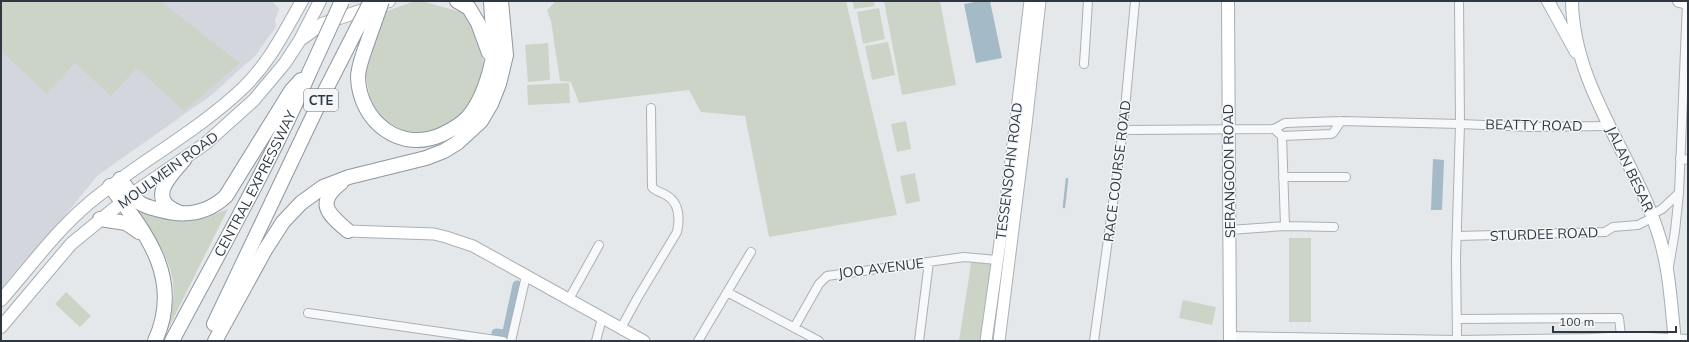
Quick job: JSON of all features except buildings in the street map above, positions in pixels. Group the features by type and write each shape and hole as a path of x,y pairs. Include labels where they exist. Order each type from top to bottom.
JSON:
{"highway":[{"name":"CENTRAL EXPRESSWAY","path":"172,341 295,106 342,1"},
{"name":"CENTRAL EXPRESSWAY","path":"206,341 323,95 371,1"},
{"path":"382,1 360,64 358,78 361,97 367,113 386,131 400,138 420,141 443,134 467,117 479,98 492,61 493,41 491,1"},
{"path":"457,1 469,8 478,23 492,61"},
{"path":"215,341 253,270 282,222 301,203 323,187 349,177 426,158 444,151 457,143 481,121 500,84 506,56 504,5"},
{"path":"127,198 163,211 183,214 208,210 218,204 226,196 291,91 310,71"},
{"path":"183,214 172,210 168,206 162,197 162,191 167,180 184,160"},
{"path":"348,231 332,218 327,209 326,200 332,190 349,177"},
{"path":"115,182 127,198 146,237 157,255 164,277 166,297 163,314 155,341"},
{"path":"100,219 126,223 146,237"}],"main road":[{"name":"MOULMEIN ROAD","path":"1,300 44,246 60,230 115,182 206,118 243,88 281,41 302,1"},
{"name":"MOULMEIN ROAD","path":"1,327 71,244 127,198 184,160 222,131 254,100 285,63 300,40 320,1"},
{"path":"300,40 322,24 389,1"},
{"name":"SERANGOON ROAD","path":"1228,1 1230,338"},
{"path":"1548,1 1581,62"},
{"name":"JALAN BESAR","path":"1572,1 1581,62 1609,126 1634,175 1652,216 1660,239 1668,272 1675,339"}],"street":[{"name":"TESSENSOHN ROAD","path":"986,341 998,260 1030,1"},
{"name":"TESSENSOHN ROAD","path":"999,341 1040,1"},
{"path":"1084,64 1088,1"},
{"name":"RACE COURSE ROAD","path":"1094,341 1123,130 1135,1"},
{"path":"1457,340 1457,236 1460,124 1459,1"},
{"path":"1668,272 1684,159 1685,2"},
{"path":"621,328 677,232 680,220 678,210 668,196 652,187 651,108"},
{"path":"1274,129 1282,136 1331,134 1341,121"},
{"name":"BEATTY ROAD","path":"1123,130 1274,129 1285,123 1341,121 1529,127 1609,126"},
{"path":"1282,136 1285,226"},
{"path":"1283,177 1346,177"},
{"name":"STURDEE ROAD","path":"1457,236 1605,232 1613,227 1638,225 1662,209 1679,193"},
{"path":"1230,230 1285,226 1334,227"},
{"path":"348,231 428,234 446,237 473,246 644,341"},
{"path":"569,299 599,245"},
{"path":"698,341 751,252"},
{"name":"JOO AVENUE","path":"794,328 819,284 827,276 964,256 998,260"},
{"path":"919,341 929,262"},
{"path":"510,341 526,276"},
{"path":"727,292 819,341"},
{"path":"308,313 499,340"},
{"path":"596,341 602,318"},
{"path":"1457,319 1619,318 1620,336"},
{"path":"1230,338 1590,340 1620,336 1688,339"}],"shaded area":[{"path":"1,1 272,1 279,9 275,20 276,27 255,56 213,94 97,176 50,234 1,289"},
{"path":"1,1 160,1 240,63 184,111 137,68 111,96 75,63 47,94 1,51"},
{"path":"415,1 425,2 464,13 477,37 485,67 475,98 464,112 452,123 427,134 405,131 387,122 380,116 370,98 366,76 366,62 384,12"},
{"path":"556,1 846,1 897,215 769,237 745,116 701,112 689,90 579,103 571,82 560,81 551,21 547,10"},
{"path":"853,1 874,1 875,6 854,9"},
{"path":"884,1 940,1 956,85 902,95"},
{"path":"879,8 885,39 863,44 857,12"},
{"path":"888,42 895,75 872,80 865,46"},
{"path":"548,43 550,80 528,82 525,45"},
{"path":"569,83 570,103 528,105 527,85"},
{"path":"906,121 911,149 897,152 891,124"},
{"path":"915,173 920,201 906,204 900,176"},
{"path":"135,209 159,217 182,220 204,217 228,209 166,333 173,300 174,287 172,275 163,251"},
{"path":"1289,238 1311,238 1311,322 1289,322"},
{"path":"972,258 997,260 986,341 959,341"},
{"path":"66,292 91,316 80,327 55,304"},
{"path":"1183,300 1216,307 1212,325 1179,318"}],"water":[{"path":"990,1 1002,58 976,63 964,4"},
{"path":"1433,159 1444,160 1442,210 1431,210"}],"waterway":[{"path":"1064,207 1067,179"},
{"path":"505,341 517,285"},
{"path":"496,333 506,334"}]}
